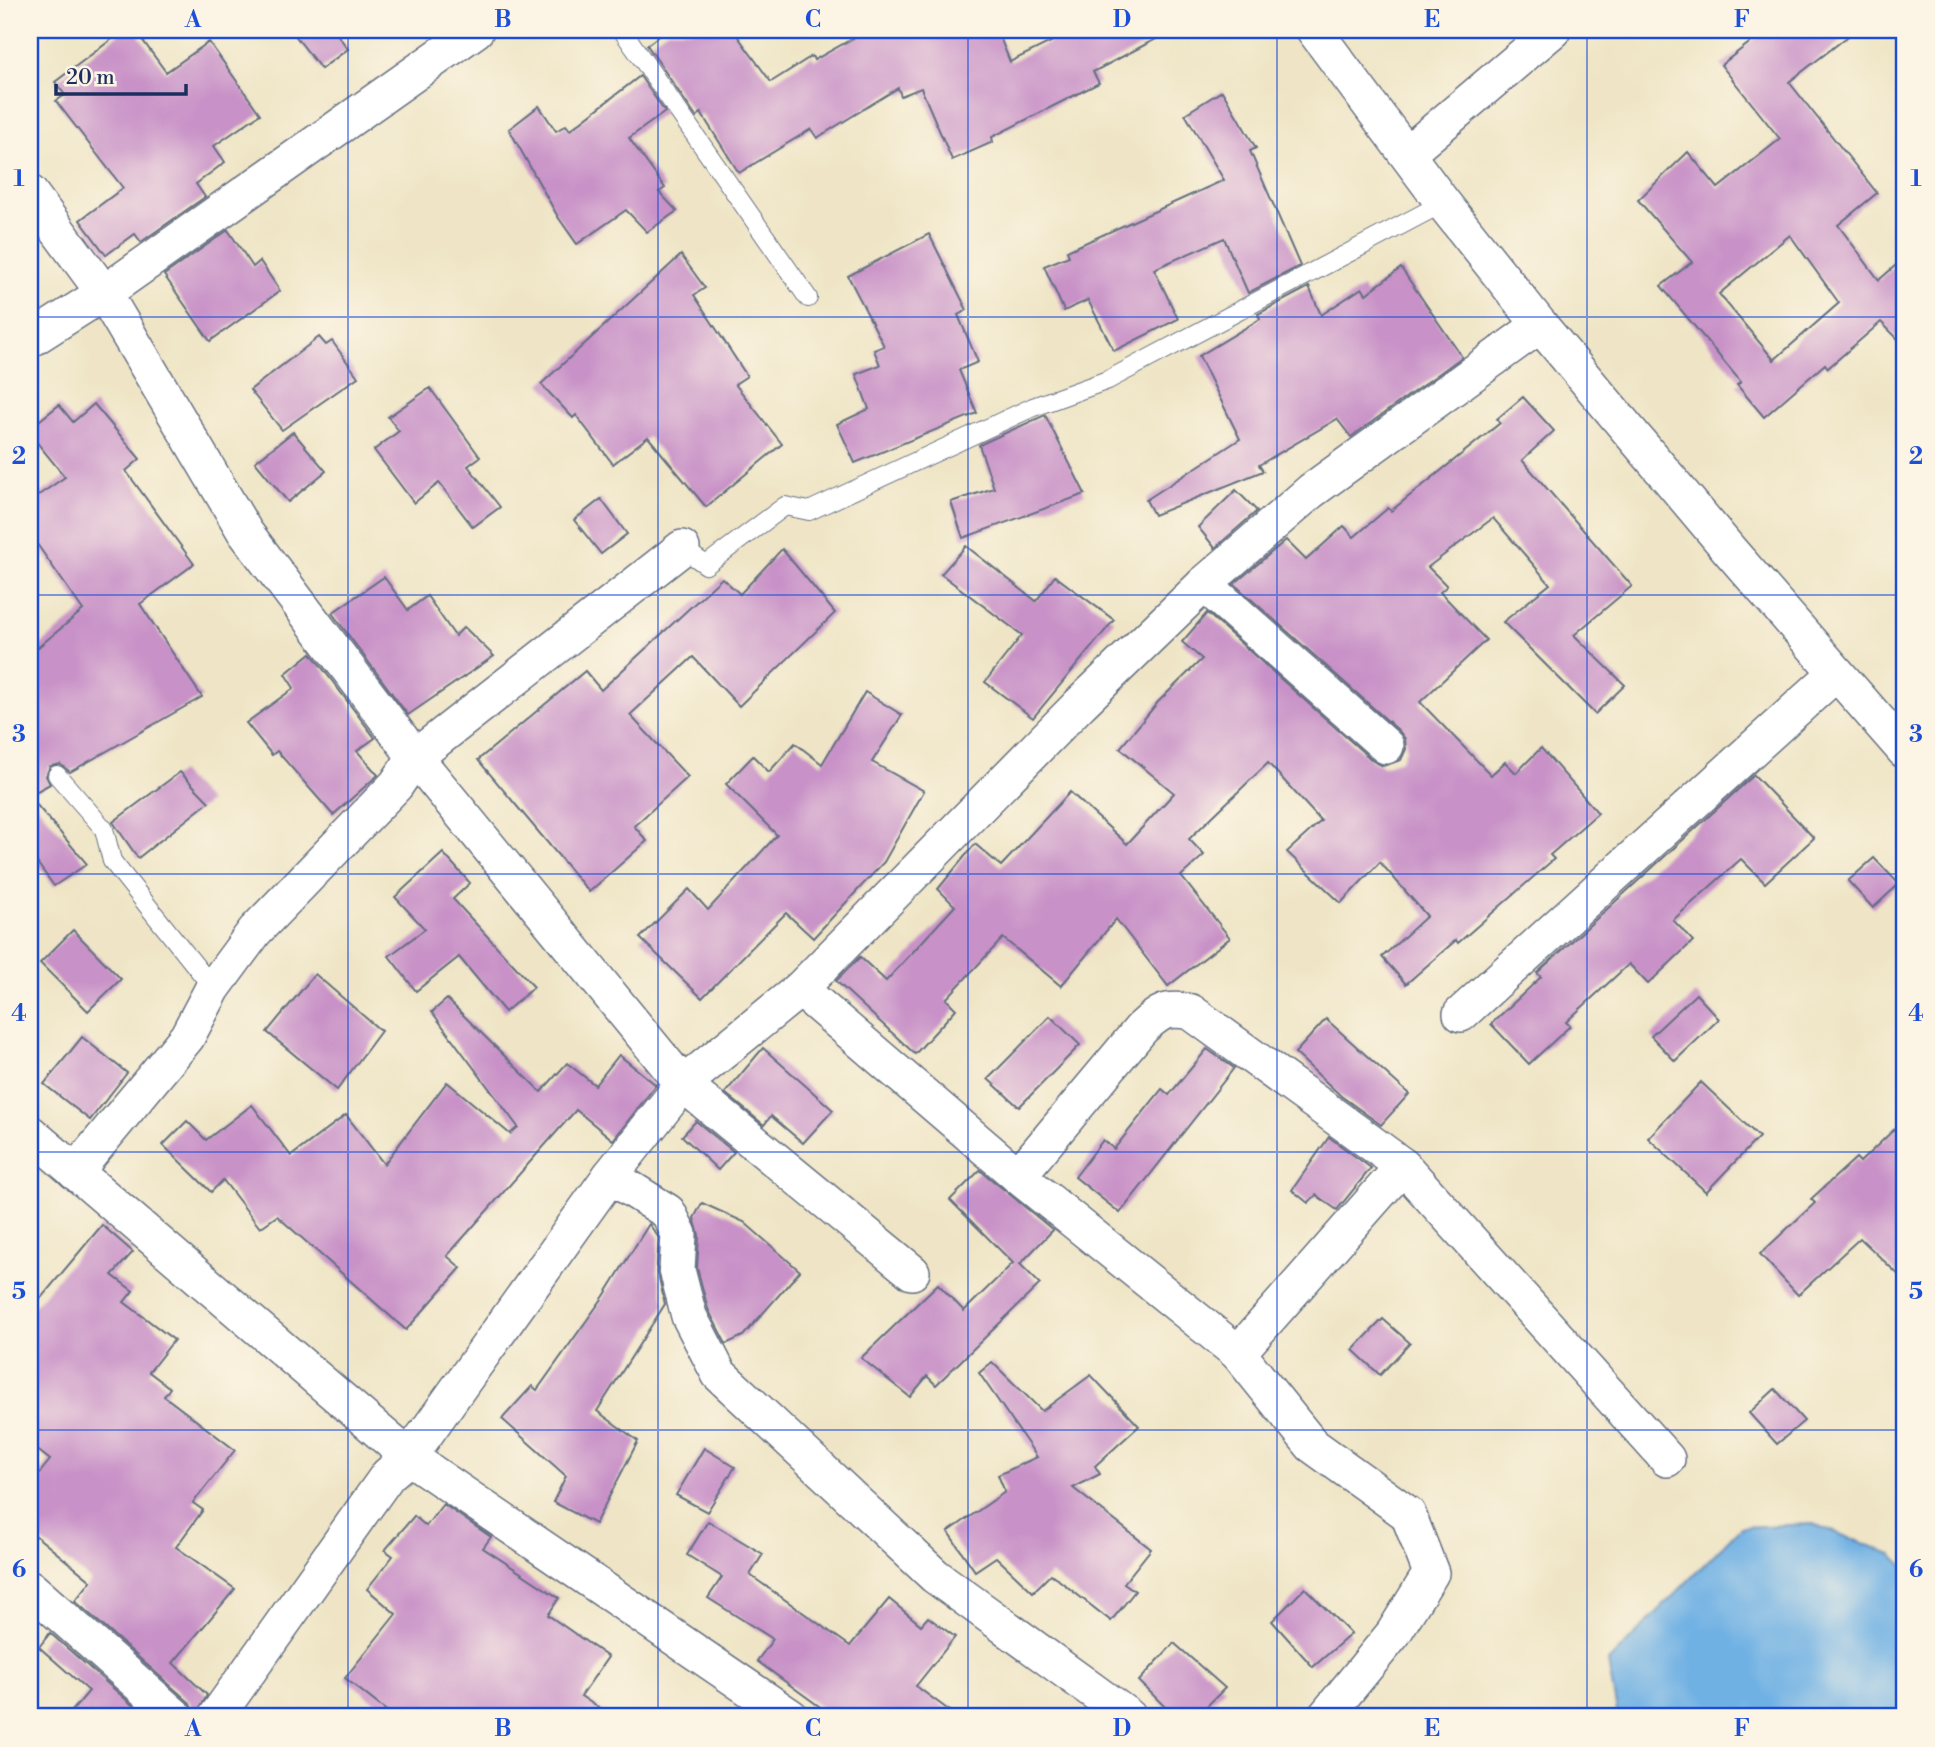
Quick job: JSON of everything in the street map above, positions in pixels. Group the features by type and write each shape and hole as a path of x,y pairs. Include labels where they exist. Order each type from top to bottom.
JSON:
{"street":[{"path":"30,340 104,293 476,30"},
{"path":"1314,30 1443,203 1540,325 1905,751"},
{"path":"1408,153 1553,30"},
{"path":"30,193 104,293 244,532 415,757 683,1084 912,1272"},
{"path":"216,1717 388,1475 409,1457 610,1175 683,1084 800,989 1080,704 1204,584 1311,491 1540,325"},
{"path":"75,1172 187,1037 213,988 255,931 396,785 415,757 682,548"},
{"path":"1204,584 1386,746"},
{"path":"1461,1014 1836,673"},
{"path":"800,989 1018,1175 1238,1353 1312,1445 1408,1514 1431,1573 1393,1634 1325,1717"},
{"path":"1018,1175 1155,1015 1172,1009 1191,1012 1403,1166 1667,1459"},
{"path":"30,1133 409,1457 791,1717"},
{"path":"1238,1353 1403,1166"},
{"path":"610,1175 668,1212 679,1234 677,1270 689,1316 719,1374 935,1576 1129,1717"},
{"path":"30,1588 176,1717"}],"lane":[{"path":"621,30 808,298"},
{"path":"682,548 706,565 785,506 808,511 1033,407 1108,380 1443,203"},
{"path":"57,775 104,829 112,861 213,988"}],"water":[{"path":"1813,1524 1892,1554 1905,1567 1905,1717 1618,1717 1608,1662 1741,1527"}],"building":[{"path":"124,30 135,30 166,72 209,42 260,114 214,146 225,162 196,184 205,197 141,242 135,234 106,255 80,220 123,188 56,101 65,95 55,82"},
{"path":"291,30 334,30 348,49 321,69"},
{"path":"667,30 733,30 771,82 812,56 814,60 868,30 997,30 1010,62 1075,30 1173,30 1093,72 1099,83 992,137 993,142 952,160 921,88 901,96 898,88 817,138 811,129 739,173 701,113 696,117 647,45"},
{"path":"1766,30 1856,30 1789,82 1877,193 1838,225 1879,280 1905,257 1905,346 1881,322 1828,368 1825,364 1764,417 1737,385 1741,382 1661,286 1692,262 1638,200 1688,152 1718,188 1780,139 1721,65","holes":["1790,235 1839,303 1774,360 1719,294"]},
{"path":"640,76 665,112 629,138 665,188 659,192 677,211 647,232 626,210 577,244 558,217 509,129 539,106 556,131 566,125 570,130"},
{"path":"1222,91 1256,148 1250,151 1300,266 1248,293 1224,238 1154,269 1178,319 1114,351 1088,300 1064,311 1044,266 1069,256 1067,251 1224,180 1185,114"},
{"path":"228,230 253,267 260,261 280,291 210,341 164,275"},
{"path":"929,234 967,310 958,315 978,362 959,370 977,413 855,463 837,424 869,409 856,374 880,365 874,350 884,346 848,276"},
{"path":"681,255 705,288 694,295 747,376 735,384 782,444 706,507 648,437 613,464 576,415 573,418 541,384"},
{"path":"1401,268 1462,357 1351,437 1337,419 1259,465 1263,471 1154,515 1146,500 1240,439 1199,356 1260,319 1258,314 1309,287 1321,315 1362,288 1366,294"},
{"path":"319,337 326,345 332,341 358,377 282,430 250,390"},
{"path":"430,388 480,457 468,466 500,507 473,527 439,483 414,503 374,450 399,431 388,417"},
{"path":"1523,397 1554,431 1522,460 1632,586 1574,635 1625,685 1595,714 1503,622 1550,584 1493,518 1428,567 1447,586 1440,592 1486,640 1420,702 1491,775 1505,762 1516,773 1541,748 1598,813 1550,855 1554,859 1458,943 1456,940 1406,984 1382,957 1427,916 1380,862 1341,903 1287,852 1321,821 1268,763 1189,839 1204,855 1181,876 1230,938 1168,986 1116,919 1061,986 1003,938 946,999 956,1009 915,1054 836,981 860,957 886,981 955,906 938,889 975,844 1001,866 1070,792 1127,844 1174,793 1120,748 1158,702 1202,659 1182,642 1207,613 1373,761 1383,766 1401,760 1406,749 1405,739 1399,731 1234,584 1286,540 1306,560 1344,526 1354,537 1388,508 1391,511 1500,423 1497,419"},
{"path":"94,404 140,459 126,471 194,564 140,604 202,697 70,772 60,764 50,766 46,776 50,784 30,795 30,654 83,610 30,534 30,501 65,477 30,434 30,428 59,405 73,422"},
{"path":"1045,415 1085,494 963,538 951,502 994,488 979,445"},
{"path":"293,432 326,471 288,502 255,462"},
{"path":"1236,490 1257,511 1215,548 1198,527"},
{"path":"601,499 627,534 601,554 574,520"},
{"path":"966,546 1036,601 1055,576 1114,620 1033,718 985,682 1022,635 941,574"},
{"path":"782,549 835,613 739,706 693,657 630,715 688,777 634,826 647,841 589,892 478,760 585,671 601,690 722,578 740,594"},
{"path":"384,577 408,610 427,596 455,636 464,627 494,656 408,715 332,613"},
{"path":"311,653 375,738 357,751 378,775 333,815 277,751 272,755 246,723 294,688 285,674"},
{"path":"865,692 902,715 872,762 924,791 884,862 813,938 786,913 702,998 640,938 689,889 708,910 777,835 726,784 753,756 769,772 795,743 822,764"},
{"path":"180,772 209,802 138,858 113,822"},
{"path":"1754,775 1814,838 1765,883 1741,859 1673,920 1693,941 1648,984 1629,964 1566,1022 1570,1026 1529,1064 1491,1024 1541,977 1537,973"},
{"path":"30,797 87,864 54,886 30,853"},
{"path":"443,853 470,883 453,899 534,987 505,1012 459,957 416,991 389,956 425,929 395,897"},
{"path":"1874,858 1899,884 1873,908 1848,881"},
{"path":"73,930 121,979 88,1011 40,963"},
{"path":"315,974 381,1031 337,1090 267,1032"},
{"path":"1696,994 1719,1019 1675,1061 1651,1036"},
{"path":"447,999 541,1092 567,1063 595,1085 619,1055 656,1085 613,1140 576,1110 447,1256 461,1268 406,1330 277,1216 260,1228 223,1180 211,1192 163,1145 187,1121 206,1140 252,1105 291,1156 346,1115 384,1164 447,1082 510,1134 518,1127 432,1012"},
{"path":"1050,1016 1080,1045 1019,1107 988,1079"},
{"path":"1326,1019 1409,1094 1381,1125 1341,1096 1295,1053"},
{"path":"82,1037 127,1073 90,1120 44,1084"},
{"path":"763,1048 833,1110 803,1143 771,1116 764,1125 725,1093"},
{"path":"1207,1049 1234,1068 1120,1213 1075,1177 1103,1140 1114,1149 1162,1089 1169,1095"},
{"path":"1701,1082 1759,1137 1706,1192 1648,1138"},
{"path":"1905,1119 1905,1281 1860,1238 1798,1295 1760,1254 1815,1203 1811,1199 1856,1158 1860,1162"},
{"path":"696,1121 734,1152 718,1170 682,1136"},
{"path":"1329,1137 1371,1168 1337,1210 1316,1195 1308,1203 1292,1190"},
{"path":"980,1170 1053,1230 1020,1264 1040,1284 936,1385 927,1376 910,1397 861,1358 938,1284 964,1311 1013,1263 950,1200"},
{"path":"702,1203 744,1222 800,1271 743,1336 726,1344 708,1309 697,1268 699,1235 694,1218"},
{"path":"649,1224 659,1238 657,1269 665,1304 597,1411 638,1441 595,1524 553,1502 566,1476 502,1419 532,1386 537,1390 604,1296"},
{"path":"102,1225 133,1252 112,1275 133,1291 124,1302 174,1340 149,1372 170,1388 164,1396 235,1450 193,1503 203,1510 176,1547 235,1589 173,1663 207,1695 196,1717 189,1702 75,1601 91,1581 30,1531 30,1485 50,1460 30,1444 30,1311"},
{"path":"1383,1319 1410,1343 1380,1375 1353,1350"},
{"path":"992,1362 1042,1411 1091,1375 1139,1426 1095,1466 1100,1474 1073,1488 1151,1549 1124,1583 1135,1591 1111,1621 1051,1574 1033,1592 996,1557 975,1571 948,1532 1005,1492 998,1475 1037,1457 979,1373"},
{"path":"1775,1389 1804,1421 1777,1444 1749,1413"},
{"path":"704,1448 735,1467 707,1512 676,1495"},
{"path":"443,1504 491,1537 483,1548 559,1598 548,1615 608,1657 581,1696 612,1717 394,1717 345,1678 396,1614 367,1589 393,1556 385,1550 414,1516 426,1526"},
{"path":"708,1521 763,1554 750,1575 850,1646 889,1599 921,1625 928,1617 955,1637 916,1686 958,1717 834,1717 757,1661 773,1639 708,1598 722,1577 687,1555"},
{"path":"1305,1588 1351,1634 1313,1667 1272,1621"},
{"path":"50,1633 146,1717 67,1717 89,1691 39,1647"},
{"path":"1174,1643 1225,1688 1196,1717 1175,1717 1139,1681"}]}
